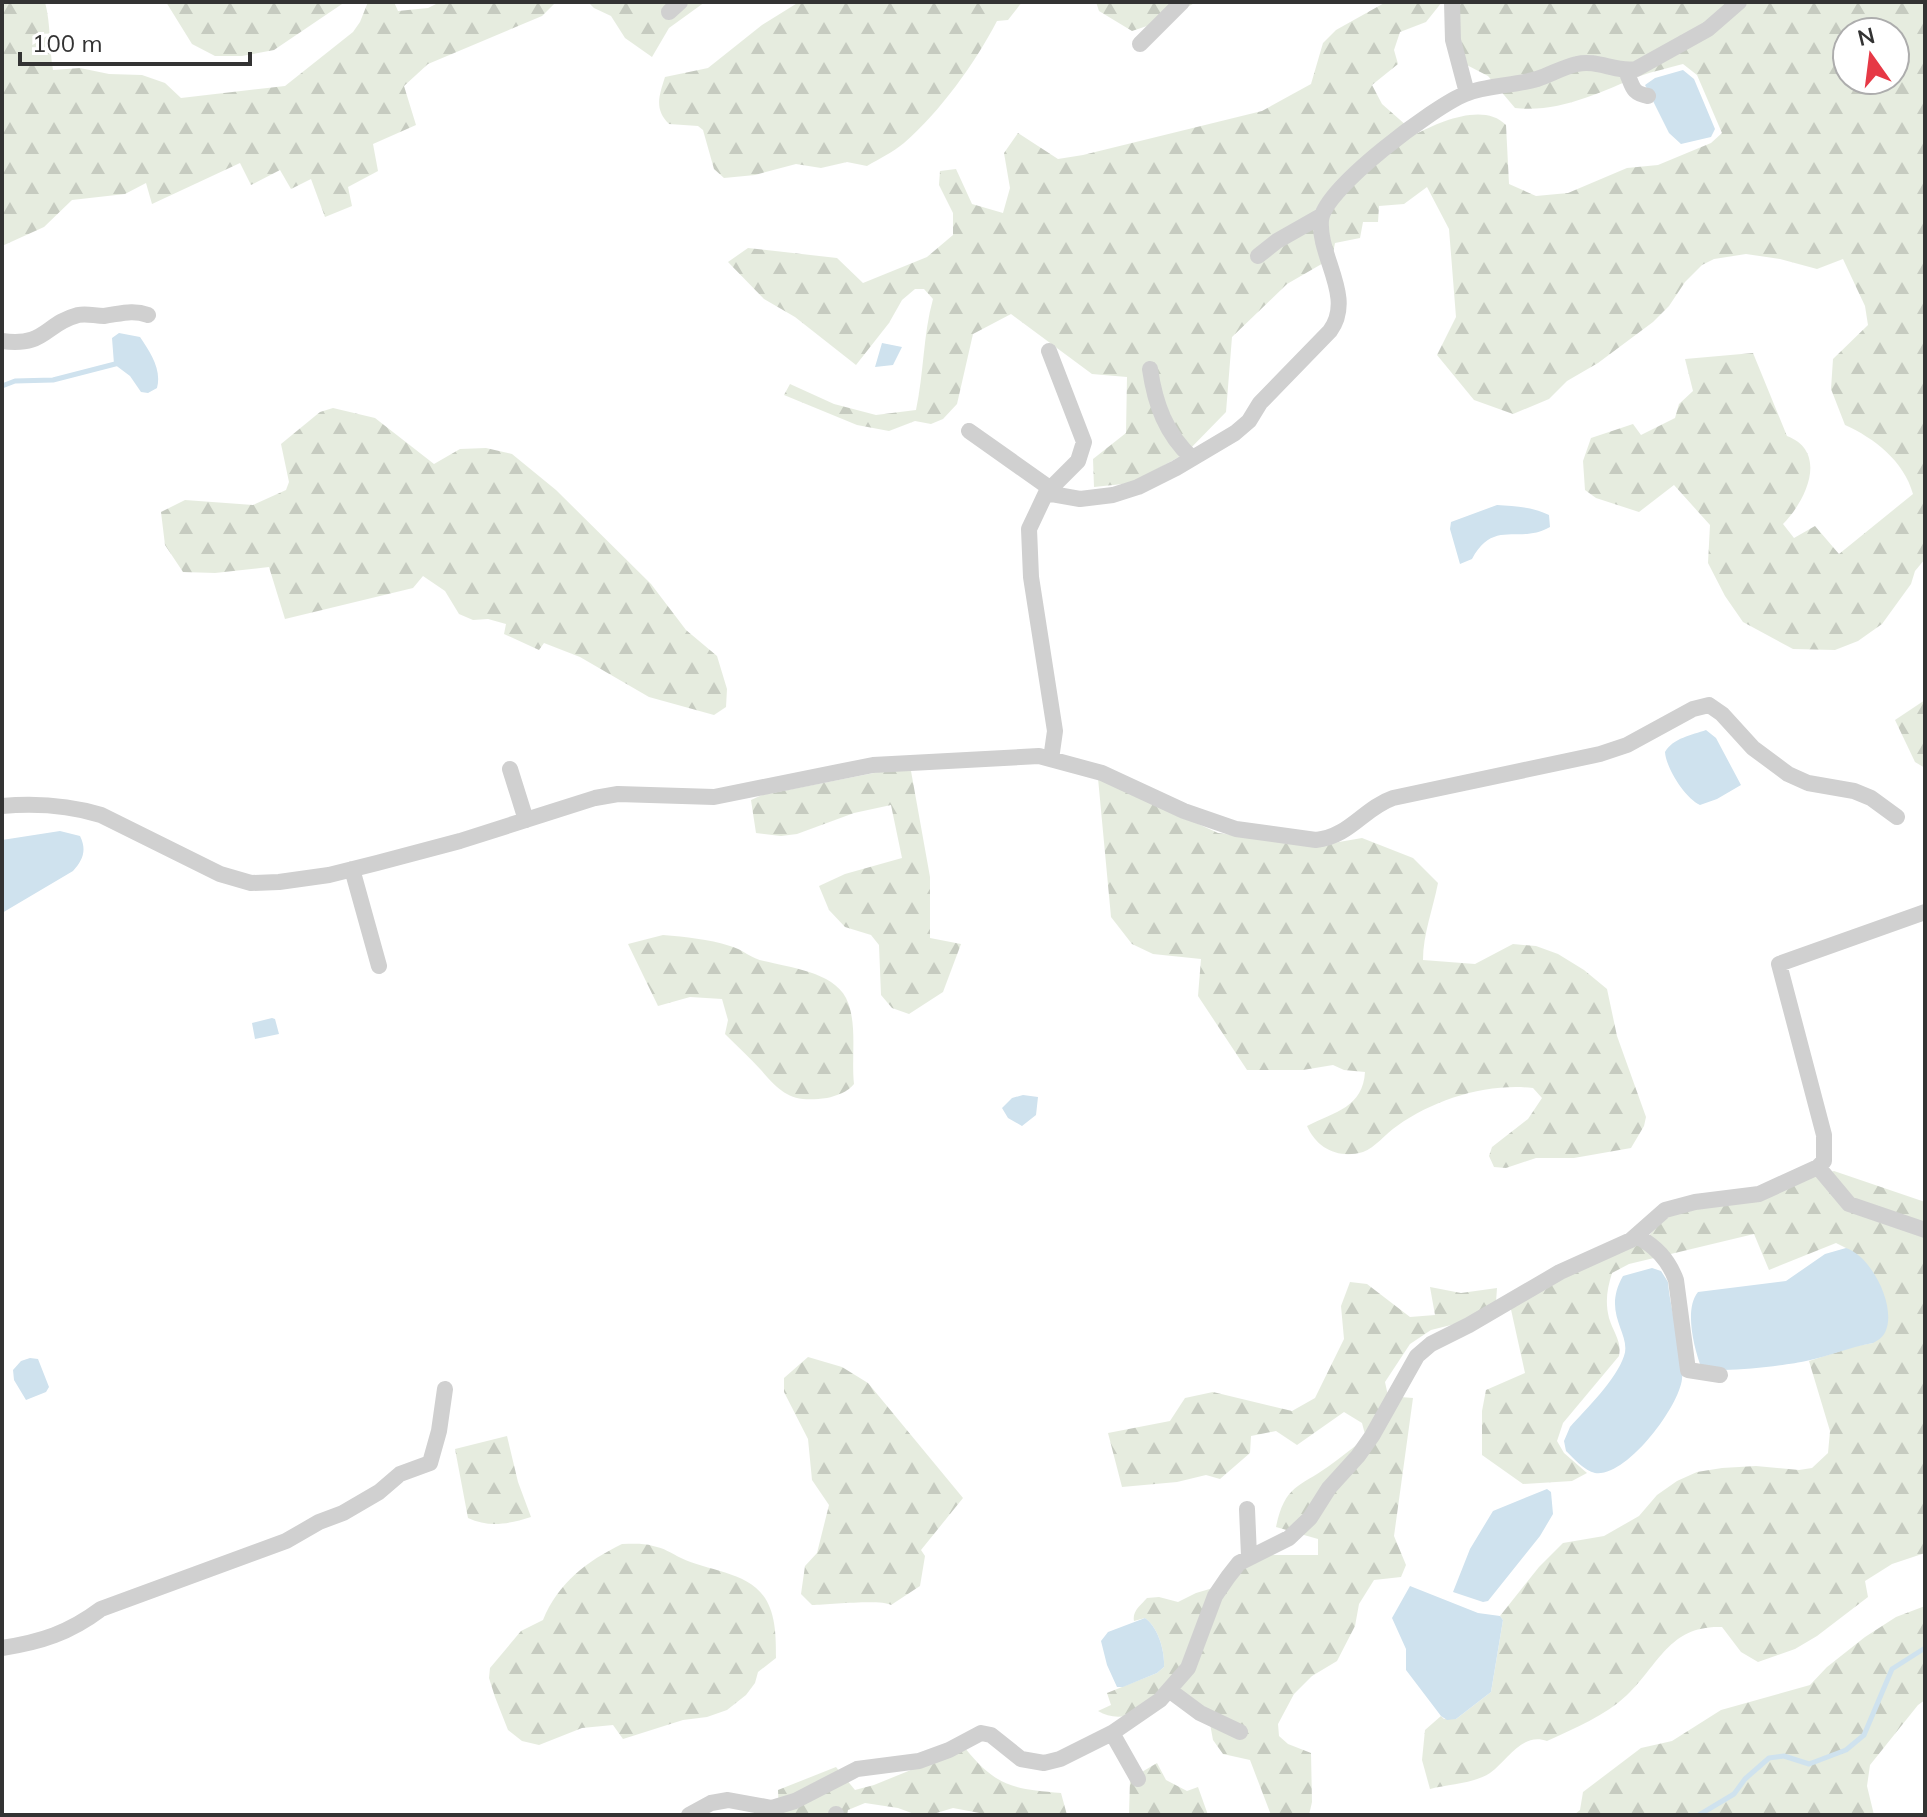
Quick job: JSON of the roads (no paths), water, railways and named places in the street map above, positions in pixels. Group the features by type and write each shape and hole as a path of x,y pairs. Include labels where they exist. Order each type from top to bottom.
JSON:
{"street":[{"path":"1140,44 1182,2"},
{"path":"1452,2 1453,40 1467,93"},
{"path":"969,431 1049,491 1080,499 1113,495 1138,487 1192,458 1235,433 1249,421 1260,403 1334,325 1339,303 1322,236 1321,216 1324,208 1353,174 1408,129 1467,93 1536,80 1576,64 1589,63 1626,71 1650,62 1708,29 1739,2"},
{"path":"1626,71 1632,90 1648,96"},
{"path":"1258,256 1277,241 1321,216"},
{"path":"2,341 16,343 35,340 76,315 103,316 131,311 148,315"},
{"path":"1049,351 1084,442 1078,461 1049,491 1031,521 1031,577 1054,722 1051,759"},
{"path":"1150,369 1161,415 1175,440 1192,458"},
{"path":"2,806 62,806 101,815 206,868 251,883 303,880 352,869 618,794 714,797 873,765 996,757 1051,759 1102,773 1184,811 1221,824 1316,840 1347,830 1372,808 1393,798 1600,754 1627,745 1693,709 1709,705 1722,714 1753,748 1788,774 1808,783 1854,791 1871,798 1897,817"},
{"path":"510,769 526,820"},
{"path":"352,869 379,966"},
{"path":"691,1815 711,1803 728,1800 772,1808 795,1801 857,1769 919,1761 981,1733 991,1735 1021,1759 1044,1763 1060,1759 1112,1733 1152,1706 1169,1690 1192,1659 1215,1596 1239,1563 1289,1538 1310,1518 1329,1488 1372,1436 1417,1356 1431,1344 1560,1272 1637,1236 1665,1210 1695,1202 1759,1194 1818,1167 1824,1161 1824,1135 1779,964 1925,912"},
{"path":"1818,1167 1849,1204 1925,1230"},
{"path":"1637,1236 1659,1251 1676,1280 1688,1370 1720,1375"},
{"path":"2,1648 56,1636 78,1627 101,1609 286,1541 379,1492 400,1474 430,1463 439,1431 445,1389"},
{"path":"1247,1509 1249,1556"},
{"path":"1169,1690 1200,1713 1240,1732"},
{"path":"1112,1733 1138,1779"}],"water":[{"path":"1683,70 1694,79 1715,129 1711,137 1681,144 1669,133 1645,85 1655,78"},
{"path":"119,333 140,337 156,367 157,388 148,393 141,392 130,376 114,364 112,338"},
{"path":"882,343 902,347 893,365 875,367"},
{"path":"1497,505 1543,512 1549,515 1550,527 1539,532 1489,539 1472,559 1460,564 1450,529 1451,522"},
{"path":"1706,730 1716,738 1741,785 1700,805 1677,782 1665,752 1678,740"},
{"path":"60,831 80,836 83,850 76,867 2,913 2,840"},
{"path":"272,1018 279,1034 255,1039 252,1023"},
{"path":"1023,1095 1038,1097 1036,1115 1022,1126 1008,1118 1002,1108 1012,1098"},
{"path":"1846,1248 1864,1261 1884,1295 1888,1320 1885,1332 1879,1339 1784,1365 1736,1370 1701,1367 1691,1318 1698,1292 1786,1281 1825,1254"},
{"path":"1652,1268 1661,1271 1668,1282 1681,1357 1679,1391 1661,1422 1635,1453 1608,1472 1591,1472 1566,1451 1564,1441 1570,1427 1608,1384 1624,1356 1624,1340 1615,1301 1623,1276"},
{"path":"38,1359 49,1387 46,1392 26,1400 14,1380 13,1370 21,1361"},
{"path":"1547,1489 1551,1492 1553,1514 1540,1536 1488,1601 1453,1592 1470,1549 1493,1511"},
{"path":"1410,1586 1478,1613 1500,1616 1503,1620 1491,1692 1456,1719 1447,1720 1441,1716 1406,1670 1406,1649 1392,1618"},
{"path":"1145,1618 1160,1640 1164,1667 1157,1673 1117,1687 1101,1641 1108,1632"}],"waterway":[{"path":"2,386 15,381 53,380 119,363"},
{"path":"1699,1815 1734,1794 1745,1779 1769,1758 1784,1756 1809,1764 1846,1750 1864,1735 1892,1669 1925,1648"}]}
